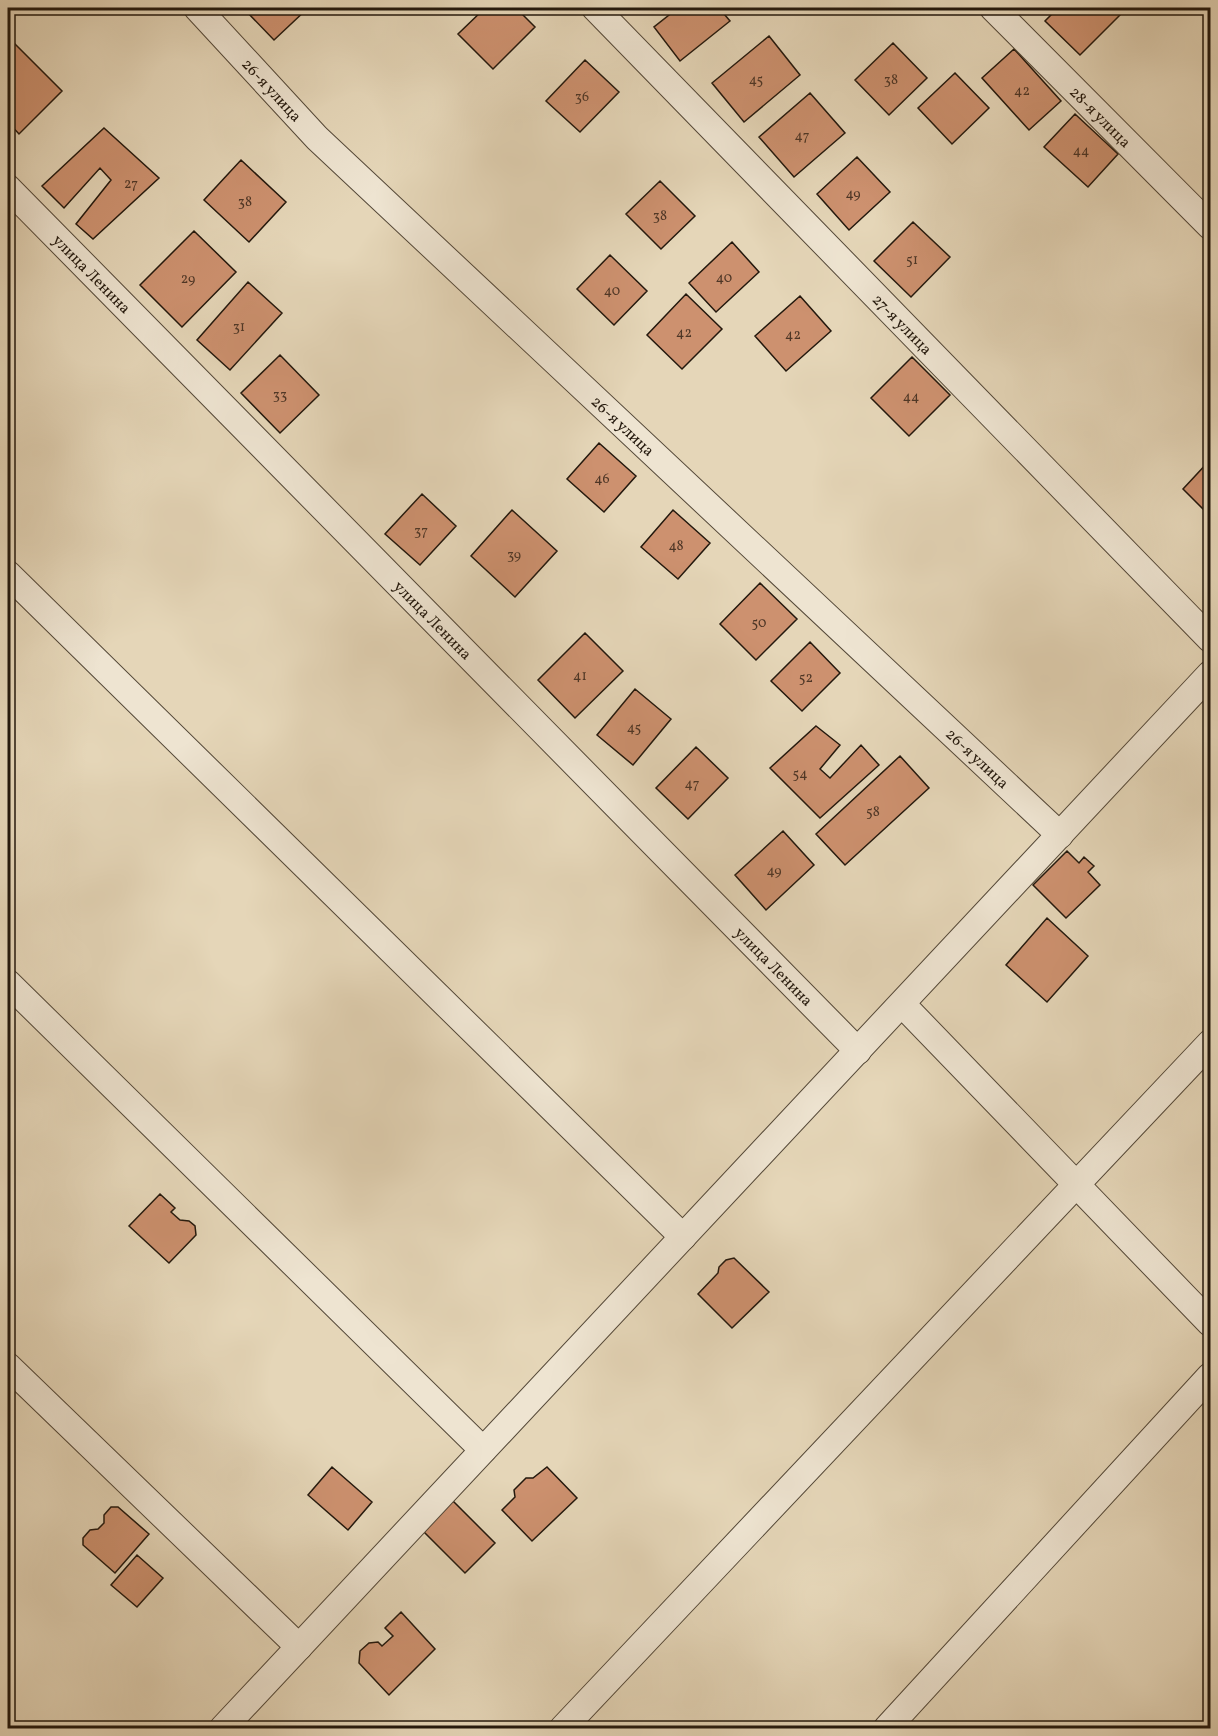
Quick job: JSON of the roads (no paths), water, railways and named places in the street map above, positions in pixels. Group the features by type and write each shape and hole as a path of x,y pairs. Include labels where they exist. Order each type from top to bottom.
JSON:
{"street":[{"name":"26-я улица","path":"197,8 317,138 1060,835"},
{"name":"27-я улица","path":"595,8 1210,639"},
{"name":"28-я улица","path":"993,8 1210,226"},
{"name":"улица Ленина","path":"8,188 858,1051"},
{"path":"8,574 682,1238"},
{"path":"223,1728 1210,674"},
{"path":"8,983 483,1450"},
{"path":"902,1004 1210,1323"},
{"path":"563,1728 1210,1043"},
{"path":"8,1366 298,1647"},
{"path":"887,1728 1210,1376"}]}
